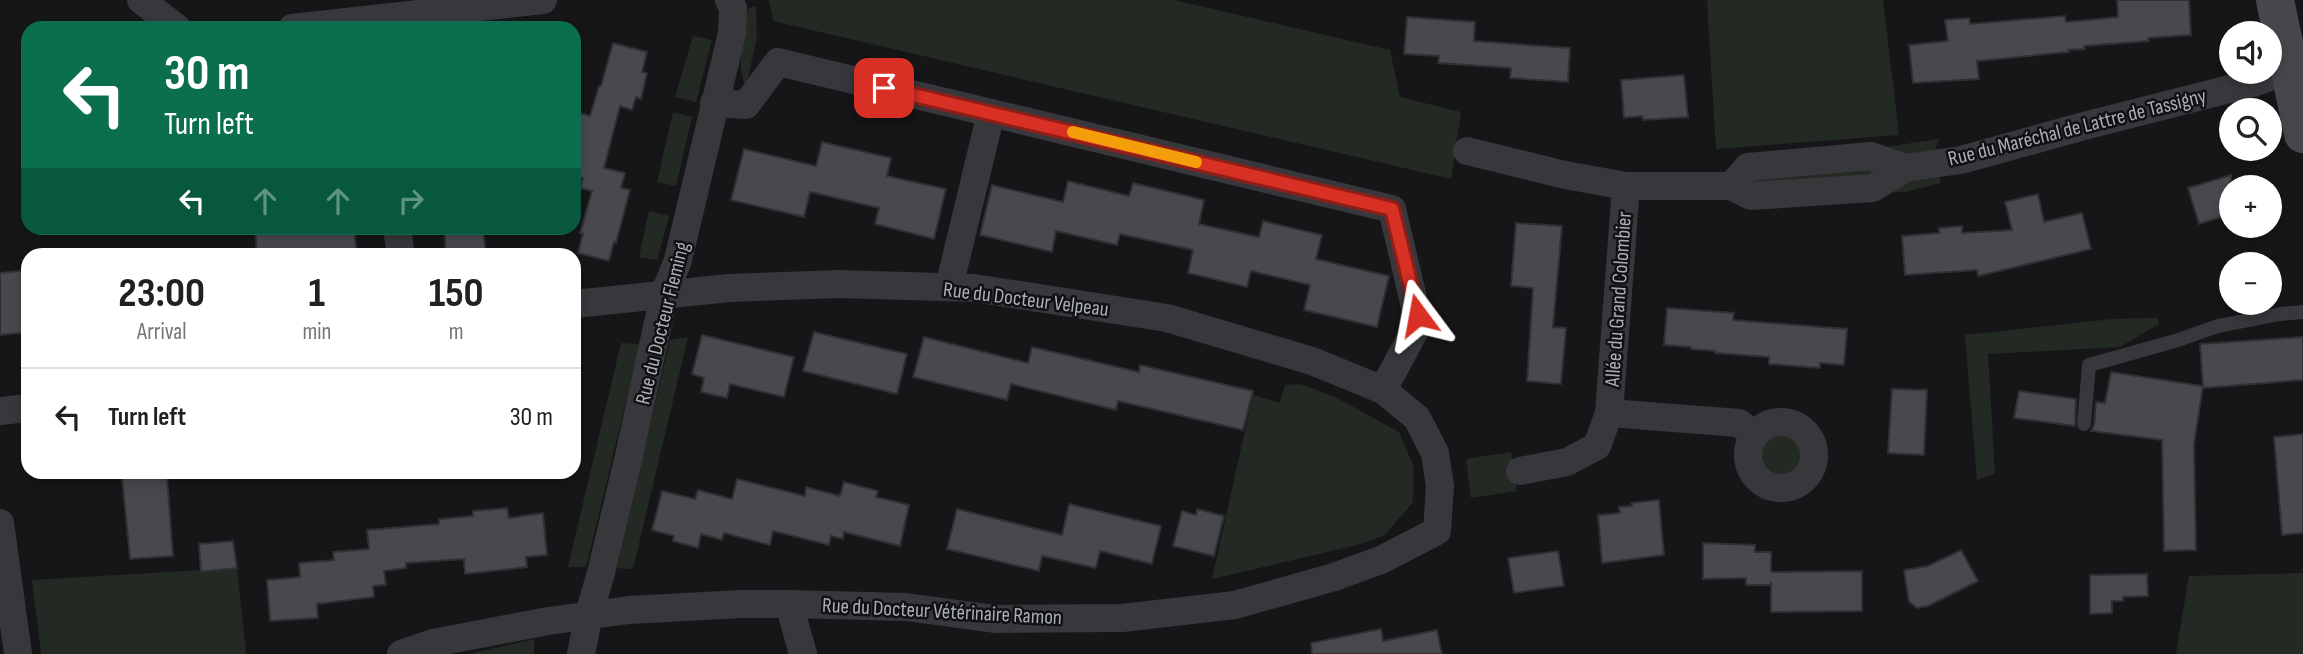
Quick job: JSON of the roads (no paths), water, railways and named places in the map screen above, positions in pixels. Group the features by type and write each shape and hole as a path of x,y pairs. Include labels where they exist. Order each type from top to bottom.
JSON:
{"main road":[{"path":"2274,0 2296,68 2303,134"}],"street":[{"path":"141,0 168,21"},
{"path":"355,21 543,0"},
{"name":"Rue du Docteur Fleming","path":"581,654 626,469 664,295 678,260 732,33 733,8 729,0"},
{"path":"714,103 746,105 778,62 1392,209 1418,315 1415,332 1383,390"},
{"name":"Rue du Maréchal de Lattre de Tassigny","path":"1467,151 1565,175 1626,186 1731,186 1748,167 1871,156 1905,167 1961,160 2084,125 2253,83 2296,68"},
{"path":"949,287 991,113"},
{"name":"Allée du Grand Colombier","path":"1520,471 1567,462 1597,446 1609,412 1626,186"},
{"name":"Rue du Docteur Velpeau","path":"581,303 729,288 839,284 974,288 1167,318 1312,361 1383,390 1417,418 1435,453"},
{"path":"0,411 21,409"},
{"name":"Allée du Grand Colombier","path":"1609,412 1739,423 1754,435"},
{"name":"Rue du Docteur Vétérinaire Ramon","path":"402,654 433,643 589,614 741,604 906,607 995,619 1122,618 1235,606 1381,560 1437,531 1440,486 1435,453"},
{"path":"0,523 18,654"},
{"path":"789,604 803,654"}],"lane":[{"path":"2084,424 2089,365 2175,341 2217,326 2303,312"}]}
